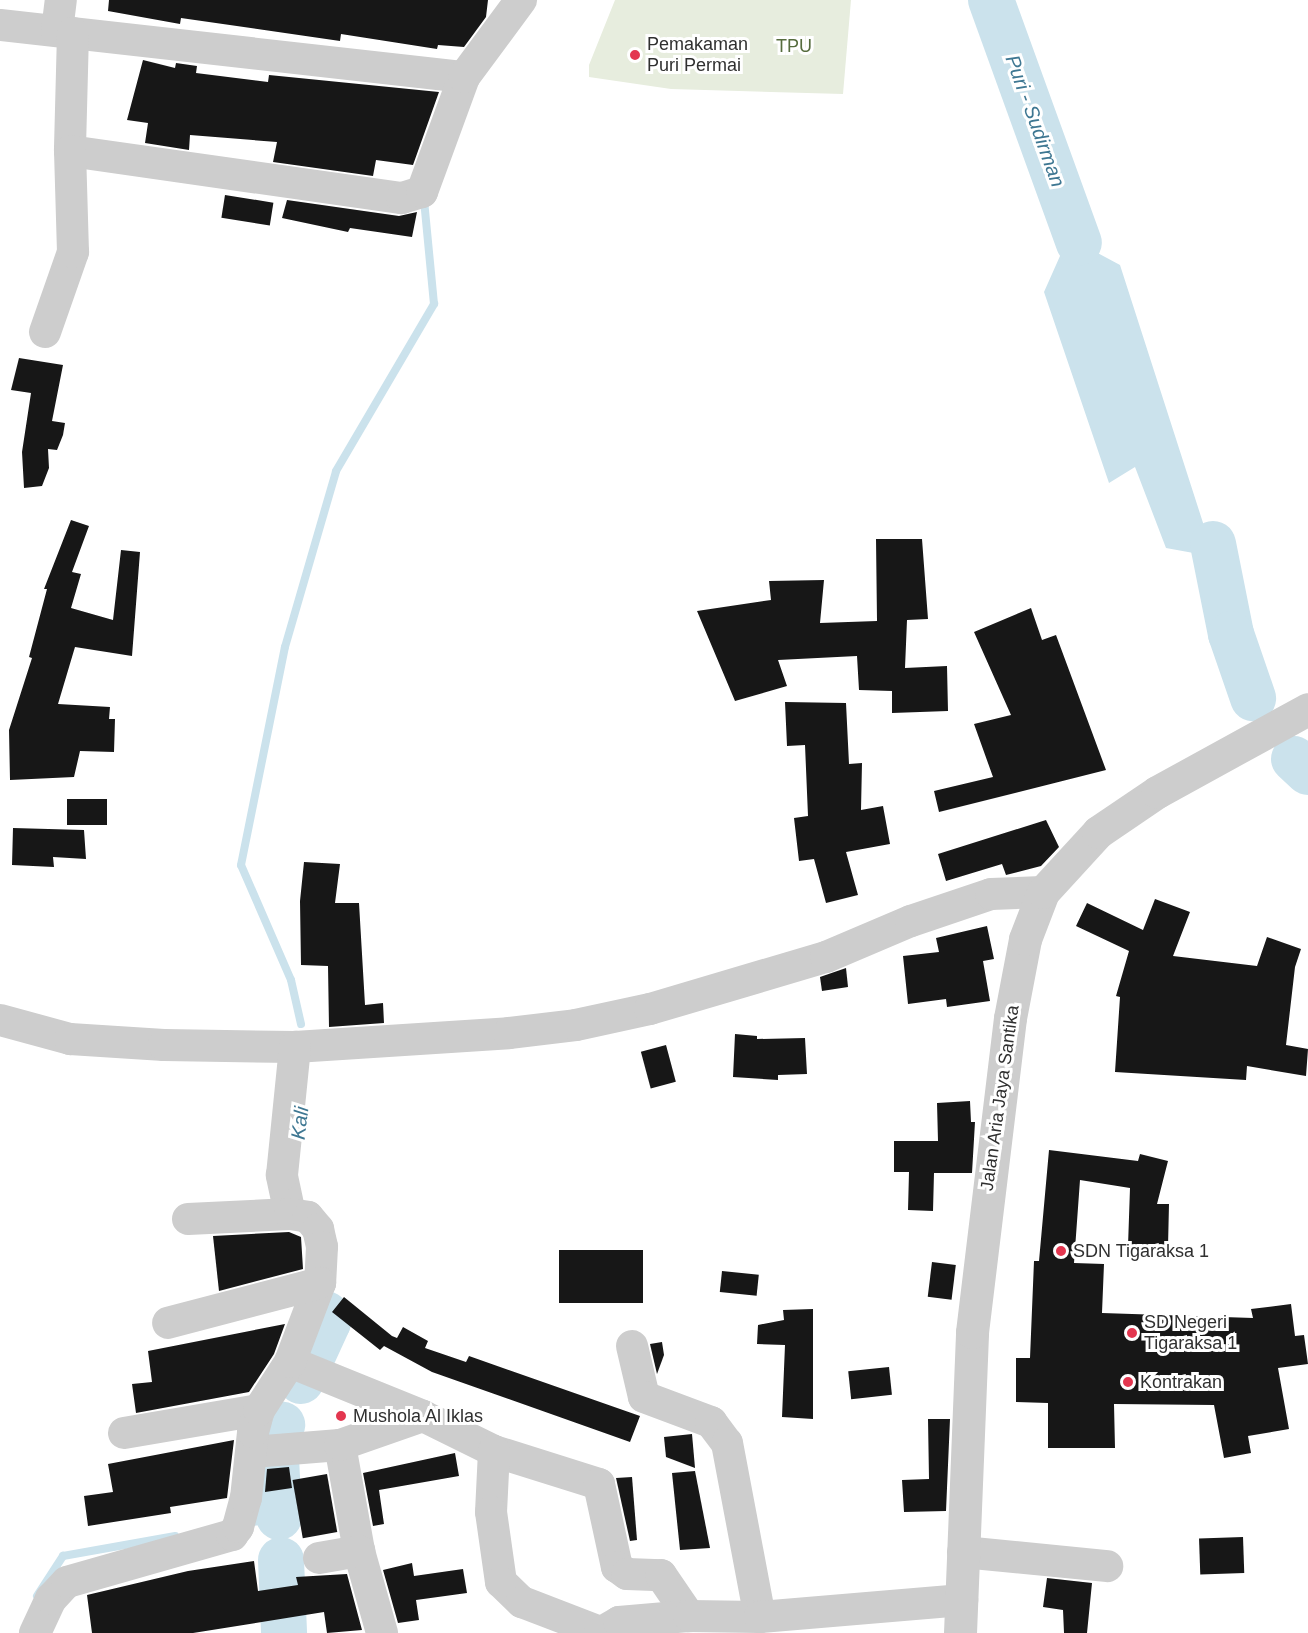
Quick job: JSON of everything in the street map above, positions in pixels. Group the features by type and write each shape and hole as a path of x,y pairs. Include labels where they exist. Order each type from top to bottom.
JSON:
{"street":[{"path":"45,332 74,252 65,32 61,0"},
{"path":"70,151 413,197 422,192 464,77 521,0"},
{"path":"0,25 464,77"},
{"name":"Jalan Aria Jaya Santika","path":"960,1633 972,1332 985,1204 1010,1018 1025,939 1043,892 1098,832 1157,792 1308,709"},
{"path":"0,1020 70,1039 295,1047 509,1033 576,1025 650,1009 826,957 911,921 991,894 1043,892"},
{"path":"290,1214 282,1175 295,1047"},
{"path":"35,1633 51,1599 67,1582 232,1535 238,1527 246,1498 253,1452 253,1432 259,1410 290,1362 320,1283 322,1247 318,1229 308,1217 290,1214 188,1219"},
{"path":"168,1323 320,1283"},
{"path":"632,1346 644,1397 711,1422 727,1443 759,1617"},
{"path":"290,1362 423,1416 494,1451 599,1484 617,1567 627,1574 661,1575 689,1616"},
{"path":"124,1433 259,1410"},
{"path":"253,1452 340,1445 423,1416"},
{"path":"340,1445 359,1551 382,1633"},
{"path":"494,1451 491,1512 501,1582 522,1602 600,1633 619,1622 689,1616 759,1617 962,1600"},
{"path":"319,1558 359,1551"},
{"path":"963,1552 1107,1566"}],"green space":[{"name":"TPU","path":"615,0 851,0 843,94 671,89 589,77 589,65"}],"water":[{"path":"1079,243 1120,265 1205,529 1213,544 1199,554 1166,548 1135,467 1109,483 1044,292 1060,256"}],"building":[{"path":"109,0 488,0 486,17 464,47 438,45 437,49 341,34 340,41 181,18 180,24 108,11"},
{"path":"143,60 175,68 176,63 197,66 196,73 268,82 269,75 439,92 413,165 376,160 373,176 273,162 277,142 190,135 189,150 145,143 148,123 127,120"},
{"path":"225,195 273,203 270,225 221,218"},
{"path":"287,200 399,216 417,212 412,237 350,228 348,232 282,218"},
{"path":"19,358 63,365 52,421 65,423 63,435 57,450 48,449 49,468 42,486 24,488 22,452 31,393 11,390"},
{"path":"71,520 89,526 72,572 81,574 71,608 113,620 121,550 140,552 132,656 75,647 58,704 110,707 109,719 115,719 114,752 80,751 74,777 10,780 9,730 32,658 29,657 47,589 44,589"},
{"path":"876,539 922,539 928,619 907,620 905,668 947,666 948,711 892,713 892,691 859,690 857,656 778,660 787,686 735,701 697,611 771,600 769,581 824,580 820,623 877,621"},
{"path":"1031,608 1042,640 1056,635 1106,770 939,812 934,791 993,777 974,724 1011,715 974,632"},
{"path":"785,702 846,703 849,764 862,763 861,810 883,806 890,844 846,852 858,895 826,903 814,859 799,861 794,818 808,816 805,745 787,746"},
{"path":"67,799 107,799 107,825 67,825"},
{"path":"1046,820 1059,847 1041,866 1006,875 1002,864 946,881 938,854"},
{"path":"13,828 84,830 86,859 53,857 54,867 12,865"},
{"path":"304,862 340,864 335,903 359,903 365,1005 383,1003 384,1023 329,1027 328,966 301,965 300,901"},
{"path":"1155,899 1190,912 1173,956 1257,966 1267,937 1301,949 1295,967 1286,1045 1308,1049 1306,1076 1247,1066 1246,1080 1115,1072 1120,997 1116,996 1129,951 1076,926 1087,903 1143,930"},
{"path":"987,926 994,959 983,961 990,1001 947,1007 946,999 908,1004 903,956 939,952 936,938"},
{"path":"846,968 848,987 822,991 820,977"},
{"path":"735,1034 757,1036 757,1039 805,1038 807,1074 778,1075 778,1080 733,1077"},
{"path":"666,1045 676,1082 651,1088 641,1052"},
{"path":"970,1101 971,1122 975,1122 972,1173 934,1173 933,1211 908,1210 909,1172 894,1172 894,1141 938,1141 937,1103"},
{"path":"1049,1150 1138,1161 1140,1154 1168,1161 1157,1204 1169,1204 1168,1247 1128,1246 1130,1188 1080,1180 1074,1263 1104,1264 1102,1313 1253,1318 1251,1309 1291,1304 1295,1336 1304,1335 1308,1364 1278,1368 1289,1429 1248,1436 1251,1453 1224,1458 1214,1405 1114,1404 1115,1448 1048,1448 1048,1403 1016,1402 1016,1358 1030,1358 1034,1261 1039,1261"},
{"path":"289,1232 301,1237 303,1269 219,1291 213,1236"},
{"path":"559,1250 643,1250 643,1303 559,1303"},
{"path":"932,1262 956,1265 952,1300 928,1297"},
{"path":"722,1271 759,1275 757,1296 720,1292"},
{"path":"344,1297 392,1336 397,1338 403,1327 428,1341 425,1348 466,1362 469,1356 640,1416 630,1442 432,1372 384,1346 380,1350 332,1312"},
{"path":"813,1309 813,1419 782,1417 785,1345 757,1344 758,1325 784,1320 783,1310"},
{"path":"285,1324 274,1354 249,1392 136,1413 132,1384 152,1382 148,1351"},
{"path":"662,1342 664,1355 657,1374 650,1344"},
{"path":"889,1367 892,1395 851,1399 848,1371"},
{"path":"928,1419 950,1419 946,1511 904,1512 902,1480 929,1479"},
{"path":"692,1434 695,1468 666,1457 664,1437"},
{"path":"234,1440 227,1498 170,1507 171,1513 88,1526 84,1496 113,1492 108,1464"},
{"path":"455,1453 459,1476 379,1490 384,1524 373,1526 363,1473"},
{"path":"289,1467 292,1488 265,1492 267,1469"},
{"path":"695,1471 710,1548 680,1550 672,1473"},
{"path":"327,1474 337,1532 303,1538 293,1480"},
{"path":"632,1477 637,1540 630,1541 616,1478"},
{"path":"1243,1537 1244,1573 1200,1575 1199,1539"},
{"path":"254,1561 258,1591 298,1585 296,1577 347,1574 362,1630 327,1633 324,1612 193,1633 92,1633 87,1595 188,1571"},
{"path":"412,1563 414,1576 463,1569 467,1593 416,1600 419,1620 398,1623 383,1570"},
{"path":"1047,1578 1092,1583 1087,1633 1064,1633 1063,1610 1043,1607"}],"waterway":[{"name":"Puri - Sudirman","path":"991,0 1079,243"},
{"path":"301,1024 291,980 241,865 285,647 336,471 434,304 424,200"},
{"path":"1213,544 1231,634 1253,698"},
{"path":"1294,759 1308,772"},
{"name":"Kali","path":"301,1381 328,1322 326,1314"},
{"name":"Kali","path":"279,1517 275,1439 282,1425"},
{"path":"248,1523 279,1517"},
{"path":"37,1596 63,1556 175,1536"},
{"name":"Kali","path":"281,1560 284,1633"}],"place":[{"name":"Pemakaman Puri Permai","path":"635,55"},
{"name":"SDN Tigaraksa 1","path":"1061,1251"},
{"name":"SD Negeri Tigaraksa 1","path":"1132,1333"},
{"name":"Kontrakan","path":"1128,1382"},
{"name":"Mushola Al Iklas","path":"341,1416"}]}
